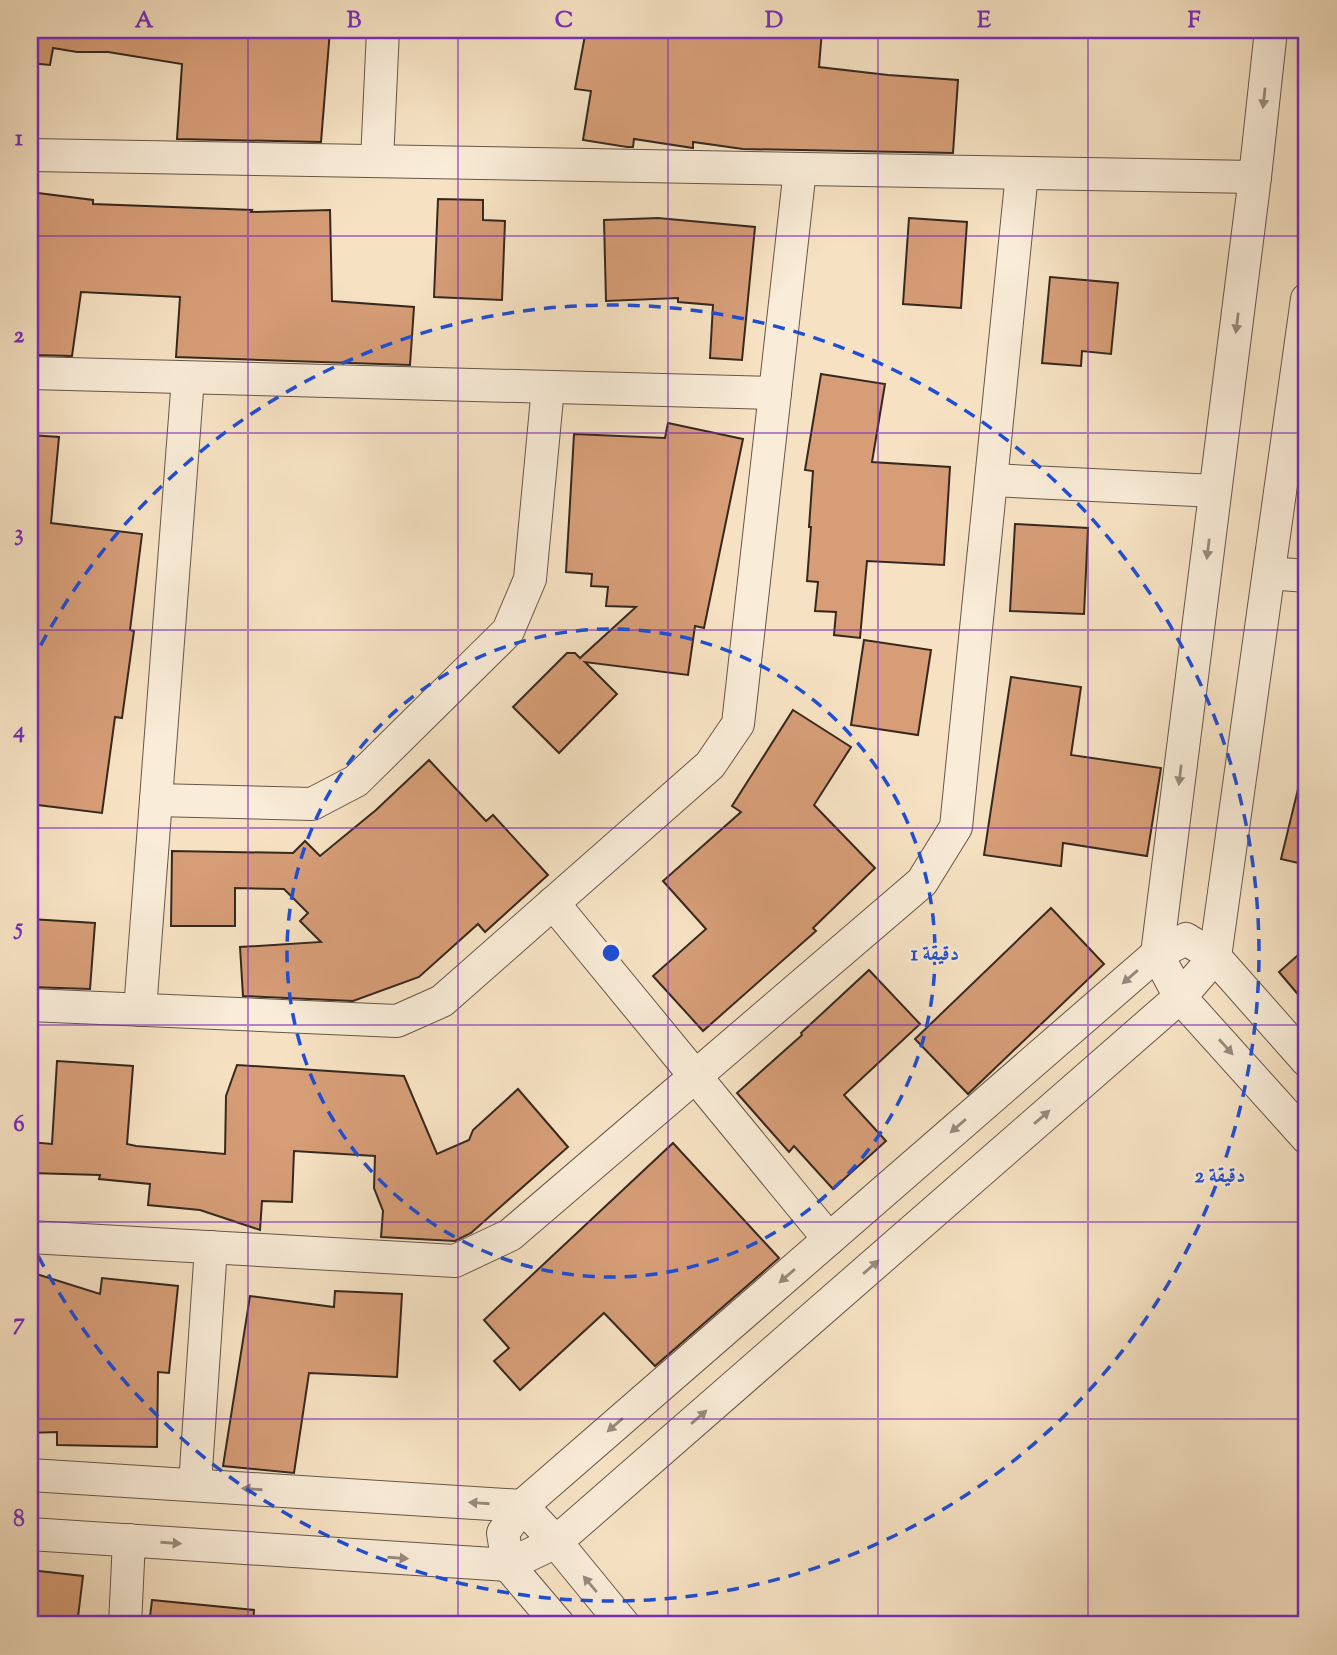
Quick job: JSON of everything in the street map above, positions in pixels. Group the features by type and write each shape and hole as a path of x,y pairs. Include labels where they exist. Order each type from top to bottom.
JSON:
{"street":[{"path":"377,161 383,30"},
{"path":"1271,30 1255,177 1157,954 1180,996 1307,1138"},
{"path":"30,155 1255,177"},
{"path":"30,1005 397,1021 442,1001 710,765 738,724 800,169"},
{"path":"30,1237 455,1261 510,1235 922,881 956,827 1022,173"},
{"path":"30,1534 509,1565 556,1542 1180,996 1215,957 1307,299"},
{"path":"30,373 775,393"},
{"path":"140,1010 188,378"},
{"path":"156,800 312,804 356,781 508,631 530,579 548,387"},
{"path":"991,480 1215,491"},
{"path":"1269,573 1307,576"},
{"path":"553,903 829,1239"},
{"path":"559,1625 509,1565 503,1533 522,1506 1157,954 1186,939 1215,957 1307,1061"},
{"path":"195,1485 211,1247"},
{"path":"30,1475 522,1506 556,1542 624,1625"},
{"path":"125,1625 129,1540"}],"building":[{"path":"30,30 330,30 321,142 177,139 182,64 108,52 77,52 53,48 50,65 30,63"},
{"path":"586,30 822,30 819,67 958,80 953,153 743,149 693,142 693,148 634,139 633,147 627,147 583,140 591,91 575,89"},
{"path":"30,192 93,200 93,204 252,210 251,212 330,210 332,301 414,307 410,365 176,357 180,297 81,292 72,356 30,355"},
{"path":"438,199 483,200 483,220 505,221 502,300 434,297"},
{"path":"658,218 755,227 742,360 710,358 713,305 678,302 678,298 606,301 604,220"},
{"path":"909,218 967,222 961,308 903,304"},
{"path":"1050,277 1118,283 1111,354 1082,351 1081,366 1042,363"},
{"path":"821,374 885,384 872,462 950,467 944,565 867,561 860,638 834,635 836,612 815,611 818,582 807,581 813,471 805,470"},
{"path":"668,423 743,439 704,628 695,626 688,675 585,662 617,694 559,753 513,707 567,653 575,653 580,658 636,607 606,606 608,587 591,586 592,574 566,572 574,434 665,438"},
{"path":"30,435 59,437 51,523 142,534 130,630 134,631 122,718 115,717 102,813 30,804"},
{"path":"1015,524 1088,528 1084,614 1010,611"},
{"path":"864,640 931,650 918,735 851,725"},
{"path":"1011,677 1081,687 1071,755 1161,768 1147,856 1063,843 1061,866 984,855"},
{"path":"793,710 851,747 814,805 875,868 813,928 816,931 703,1031 653,976 706,929 663,881 741,812 732,806"},
{"path":"429,760 486,821 493,815 548,875 485,932 478,924 419,977 353,1001 243,996 240,947 321,942 300,921 308,913 284,889 235,888 235,926 171,926 172,851 293,853 305,841 320,856 376,810"},
{"path":"1299,785 1307,786 1307,865 1281,859"},
{"path":"1051,908 1104,964 968,1094 915,1039"},
{"path":"30,919 95,923 90,989 30,987"},
{"path":"1307,947 1307,1005 1279,972"},
{"path":"869,970 920,1024 844,1095 886,1141 833,1189 794,1146 789,1152 737,1093"},
{"path":"57,1061 133,1066 127,1144 136,1146 225,1154 226,1096 237,1065 404,1076 437,1154 469,1140 473,1130 518,1089 568,1147 471,1233 455,1241 381,1237 383,1211 374,1188 375,1156 294,1151 292,1202 262,1201 260,1230 200,1210 148,1205 150,1184 99,1179 100,1175 30,1173 30,1142 52,1144"},
{"path":"673,1143 779,1258 655,1366 604,1313 520,1390 494,1361 509,1348 484,1320"},
{"path":"30,1272 100,1294 102,1278 178,1286 169,1373 158,1372 157,1447 57,1445 57,1432 30,1433"},
{"path":"335,1291 402,1294 397,1377 309,1373 294,1473 223,1466 250,1296 334,1307"},
{"path":"30,1570 83,1576 77,1625 30,1625"},
{"path":"152,1600 254,1610 253,1625 149,1625"}]}
